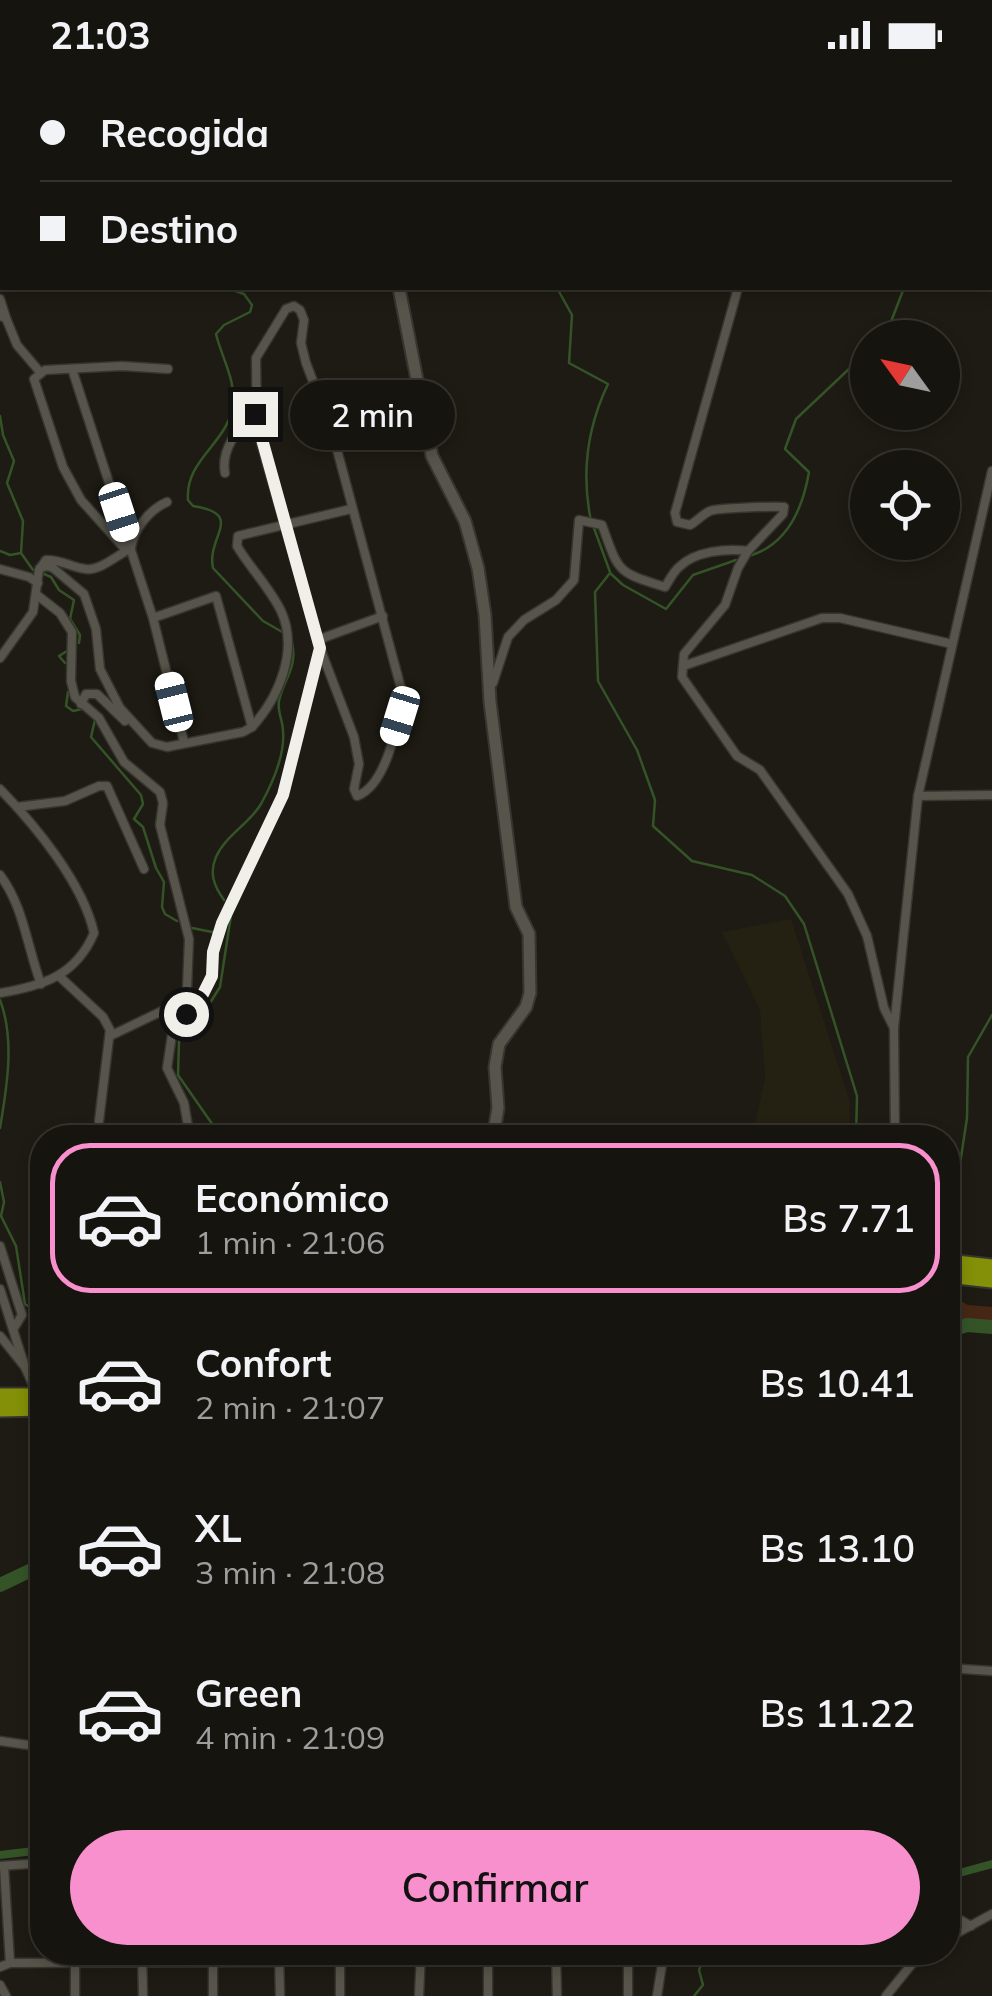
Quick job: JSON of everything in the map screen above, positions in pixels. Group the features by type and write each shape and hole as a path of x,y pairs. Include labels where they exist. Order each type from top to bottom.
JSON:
{"highway":[{"path":"960,1263 992,1267"},
{"path":"960,1276 992,1280"},
{"path":"0,1396 30,1399"},
{"path":"0,1409 30,1402"}],"street":[{"path":"399,290 432,456 464,521 478,568 490,702 516,907 529,934 532,970 526,1007 499,1044 495,1125"},
{"path":"737,290 675,513 677,522 690,525 714,508 760,509 778,505 784,507 783,514 748,550 726,605 684,654 682,676 737,756 760,770 848,894 867,936 884,1008 894,1028"},
{"path":"0,298 3,317 17,344 40,372"},
{"path":"294,306 304,320 301,343 306,363 332,431 402,692 400,716 387,757 367,792 358,796 354,789 359,764 354,737 320,643 256,417 254,376 258,352 286,309 294,306"},
{"path":"40,372 72,368 168,369"},
{"path":"72,368 153,618 184,742"},
{"path":"40,372 34,385 63,467 81,500 128,549"},
{"path":"225,473 222,460 229,446 240,429 256,417"},
{"path":"895,1125 894,1028 918,796 992,471"},
{"path":"0,658 29,620 40,568 50,559 93,570 128,549 147,516 166,502"},
{"path":"81,704 86,694 97,694 160,746 252,727 265,710 284,670 287,634 280,610 236,541 242,534 351,510"},
{"path":"490,702 508,637 524,620 556,600 574,580 579,520 602,524 618,568 632,577 665,587 679,566 701,555 732,548 748,550"},
{"path":"40,568 52,568 84,594 96,629 100,669 120,708 138,729"},
{"path":"0,569 38,583"},
{"path":"37,594 60,614 72,632 71,681 75,697 99,718 124,762 160,792 160,825 188,939 186,1014"},
{"path":"153,618 216,596 252,727"},
{"path":"320,643 382,616"},
{"path":"683,666 822,618 840,618 952,644"},
{"path":"188,1125 184,1103 167,1068 174,1028 202,996 212,976 213,952 222,923 283,795 320,643"},
{"path":"17,807 65,801 98,786 107,786 144,869"},
{"path":"0,789 55,854 93,926 93,938 60,977 0,992"},
{"path":"918,796 992,795"},
{"path":"0,875 21,910 41,984"},
{"path":"60,977 103,1017 110,1036 99,1121"},
{"path":"110,1036 187,998"},
{"path":"0,1246 22,1315 14,1328"},
{"path":"0,1289 30,1377"},
{"path":"0,1336 25,1367"},
{"path":"960,1669 992,1671"},
{"path":"0,1741 30,1745"},
{"path":"30,1864 2,1866 5,1965 30,1965"},
{"path":"960,1932 992,1914"},
{"path":"960,1920 971,1926"},
{"path":"75,1965 76,1996"},
{"path":"142,1965 143,1996"},
{"path":"213,1965 213,1996"},
{"path":"279,1965 280,1996"},
{"path":"340,1965 340,1996"},
{"path":"419,1996 420,1965"},
{"path":"488,1965 488,1996"},
{"path":"556,1965 557,1996"},
{"path":"628,1965 628,1996"},
{"path":"657,1996 662,1965"},
{"path":"886,1996 911,1965"},
{"path":"0,1986 6,1996"}],"shaded area":[{"path":"791,919 850,1102 849,1125 754,1125 765,1079 760,1010 722,932"},
{"path":"960,1301 992,1307 992,1321 960,1320"}],"waterway":[{"path":"233,290 244,294 252,305 250,312 224,325 216,334 231,381 232,410 192,474 188,500 193,506 218,515 221,521 213,568 263,621 284,633"},
{"path":"558,290 572,315 569,363 608,384 595,417 588,451 586,486 591,521"},
{"path":"892,320 903,290"},
{"path":"752,555 784,533 803,498 809,472 785,449 796,419 850,368"},
{"path":"0,416 14,461 7,483 23,521 21,553"},
{"path":"594,528 610,572"},
{"path":"0,551 10,555 21,553 33,570"},
{"path":"736,560 693,575 666,609 623,585 610,573 595,592 598,681 637,750 655,800 653,826 692,861 752,875 785,896 804,924 857,1096 856,1125"},
{"path":"42,573 74,600 70,619 80,635 79,643"},
{"path":"224,900 214,879 214,863 225,843 261,804 277,769 283,740 279,701 292,667 292,643"},
{"path":"65,663 59,656 70,649"},
{"path":"68,692 66,706 73,711 82,709"},
{"path":"95,720 91,737 141,795 143,804 134,819 143,827 164,882 162,907 165,914 177,921"},
{"path":"213,1125 178,1075 179,1041 195,1027 220,987 232,909"},
{"path":"192,928 212,932"},
{"path":"0,1000 8,1047 0,1128"},
{"path":"960,1164 967,1118 968,1057 992,1015"},
{"path":"0,1182 4,1202 1,1216 16,1246 25,1304 30,1307"},
{"path":"960,1327 992,1327"},
{"path":"0,1585 30,1571"},
{"path":"0,1855 30,1851"},
{"path":"960,1873 992,1864"},
{"path":"694,1996 703,1985 701,1965"}],"route":[{"path":"186,1014 202,996 212,976 213,952 222,923 283,795 320,648 255,414"}]}
